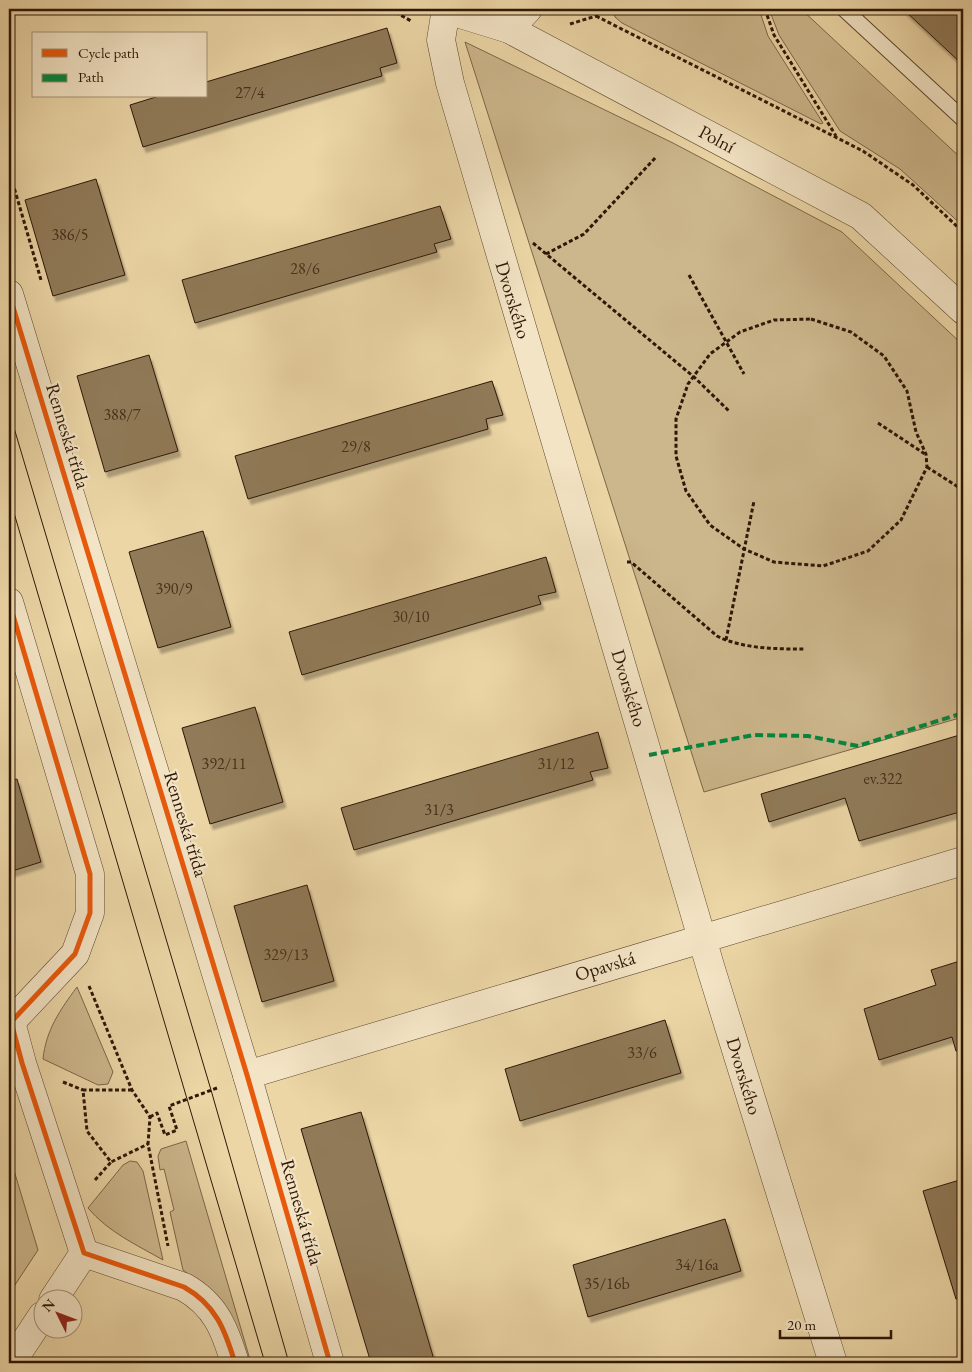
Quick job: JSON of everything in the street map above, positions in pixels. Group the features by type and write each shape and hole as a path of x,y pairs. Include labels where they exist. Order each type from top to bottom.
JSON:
{"street":[{"name":"Polní","path":"445,9 509,29 862,216 963,310"},
{"name":"Dvorského","path":"445,9 441,40 450,83 702,937 833,1363"},
{"path":"509,29 528,9"},
{"name":"Renneská třída","path":"9,294 247,1075 330,1363"},
{"path":"9,602 90,874 90,913 75,954 10,1021 84,1253"},
{"name":"Opavská","path":"247,1075 702,937 963,861"},
{"path":"60,1290 84,1253"},
{"path":"84,1253 184,1286 196,1293 214,1310 221,1320 235,1363"},
{"path":"11,1363 32,1331"}],"lane":[{"path":"844,9 963,119"}],"path":[{"path":"765,9 774,35 837,137"},
{"path":"596,16 837,137 913,185 963,232"},
{"path":"546,254 584,234 656,157"},
{"path":"490,222 528,238 694,377 730,412"},
{"path":"689,275 744,374"},
{"path":"811,319 851,332 884,356 907,391 916,432 926,454 927,467 901,520 868,551 823,566 774,562 744,549 710,524 686,490 678,464 676,456 676,419 688,384 694,377 710,354 740,332 774,320 811,319"},
{"path":"878,423 926,454"},
{"path":"927,467 963,490"},
{"path":"726,640 754,501"},
{"path":"589,556 632,562 717,636 726,640 769,649 805,649"},
{"path":"75,954 132,1090 150,1117 148,1144 170,1253"},
{"path":"150,1117 157,1113 165,1135 178,1130 169,1106 219,1087"},
{"path":"132,1090 83,1090 87,1131 111,1162 148,1144"}],"shaded area":[{"path":"613,9 759,9 768,36 823,123 821,124 622,23 615,17"},
{"path":"769,9 801,9 963,160 963,226 900,169 840,131 779,35"},
{"path":"465,42 673,143 842,232 963,345 963,717 704,792"},
{"path":"77,987 113,1072 108,1084 98,1085 43,1059 51,1030 60,1012"},
{"path":"186,1141 251,1363 242,1363 207,1288 183,1270 170,1212 174,1210 164,1169 160,1170 158,1156 161,1149"},
{"path":"9,1154 38,1250 9,1294"},
{"path":"130,1161 137,1162 143,1171 163,1260 114,1231 88,1208 123,1165"}],"building":[{"path":"903,9 963,9 963,65"},
{"path":"387,28 397,63 380,68 382,76 143,147 130,105 153,98 208,98 208,81"},
{"path":"96,179 125,275 53,296 25,200"},
{"path":"440,206 451,239 434,244 437,252 195,323 182,280"},
{"path":"149,355 178,451 105,472 77,376"},
{"path":"492,381 503,415 486,419 488,429 248,499 235,456"},
{"path":"203,531 231,627 158,648 129,552"},
{"path":"546,557 556,592 538,596 541,604 302,675 289,632"},
{"path":"255,707 283,802 210,824 182,728"},
{"path":"598,732 608,768 590,772 593,780 354,850 341,808"},
{"path":"963,734 963,811 859,841 845,798 769,822 761,794"},
{"path":"17,779 41,862 9,872 9,781"},
{"path":"307,885 334,981 262,1002 234,906"},
{"path":"963,960 963,1050 956,1051 952,1037 879,1060 864,1009 936,985 931,970"},
{"path":"665,1020 681,1073 520,1121 505,1069"},
{"path":"361,1112 435,1363 371,1363 301,1129"},
{"path":"963,1179 963,1298 956,1299 923,1191"},
{"path":"725,1219 741,1271 588,1317 573,1265"}],"tram line":[{"path":"9,411 211,1090 289,1363"},
{"path":"9,496 265,1363"}],"marked path":[{"path":"649,755 754,735 808,736 858,746 963,713"}],"cycle path":[{"path":"9,294 247,1075 330,1363"},
{"path":"9,602 90,874 90,913 75,954 11,1022 22,1063 84,1253 184,1287 195,1294 212,1310 218,1319 235,1363"}]}
